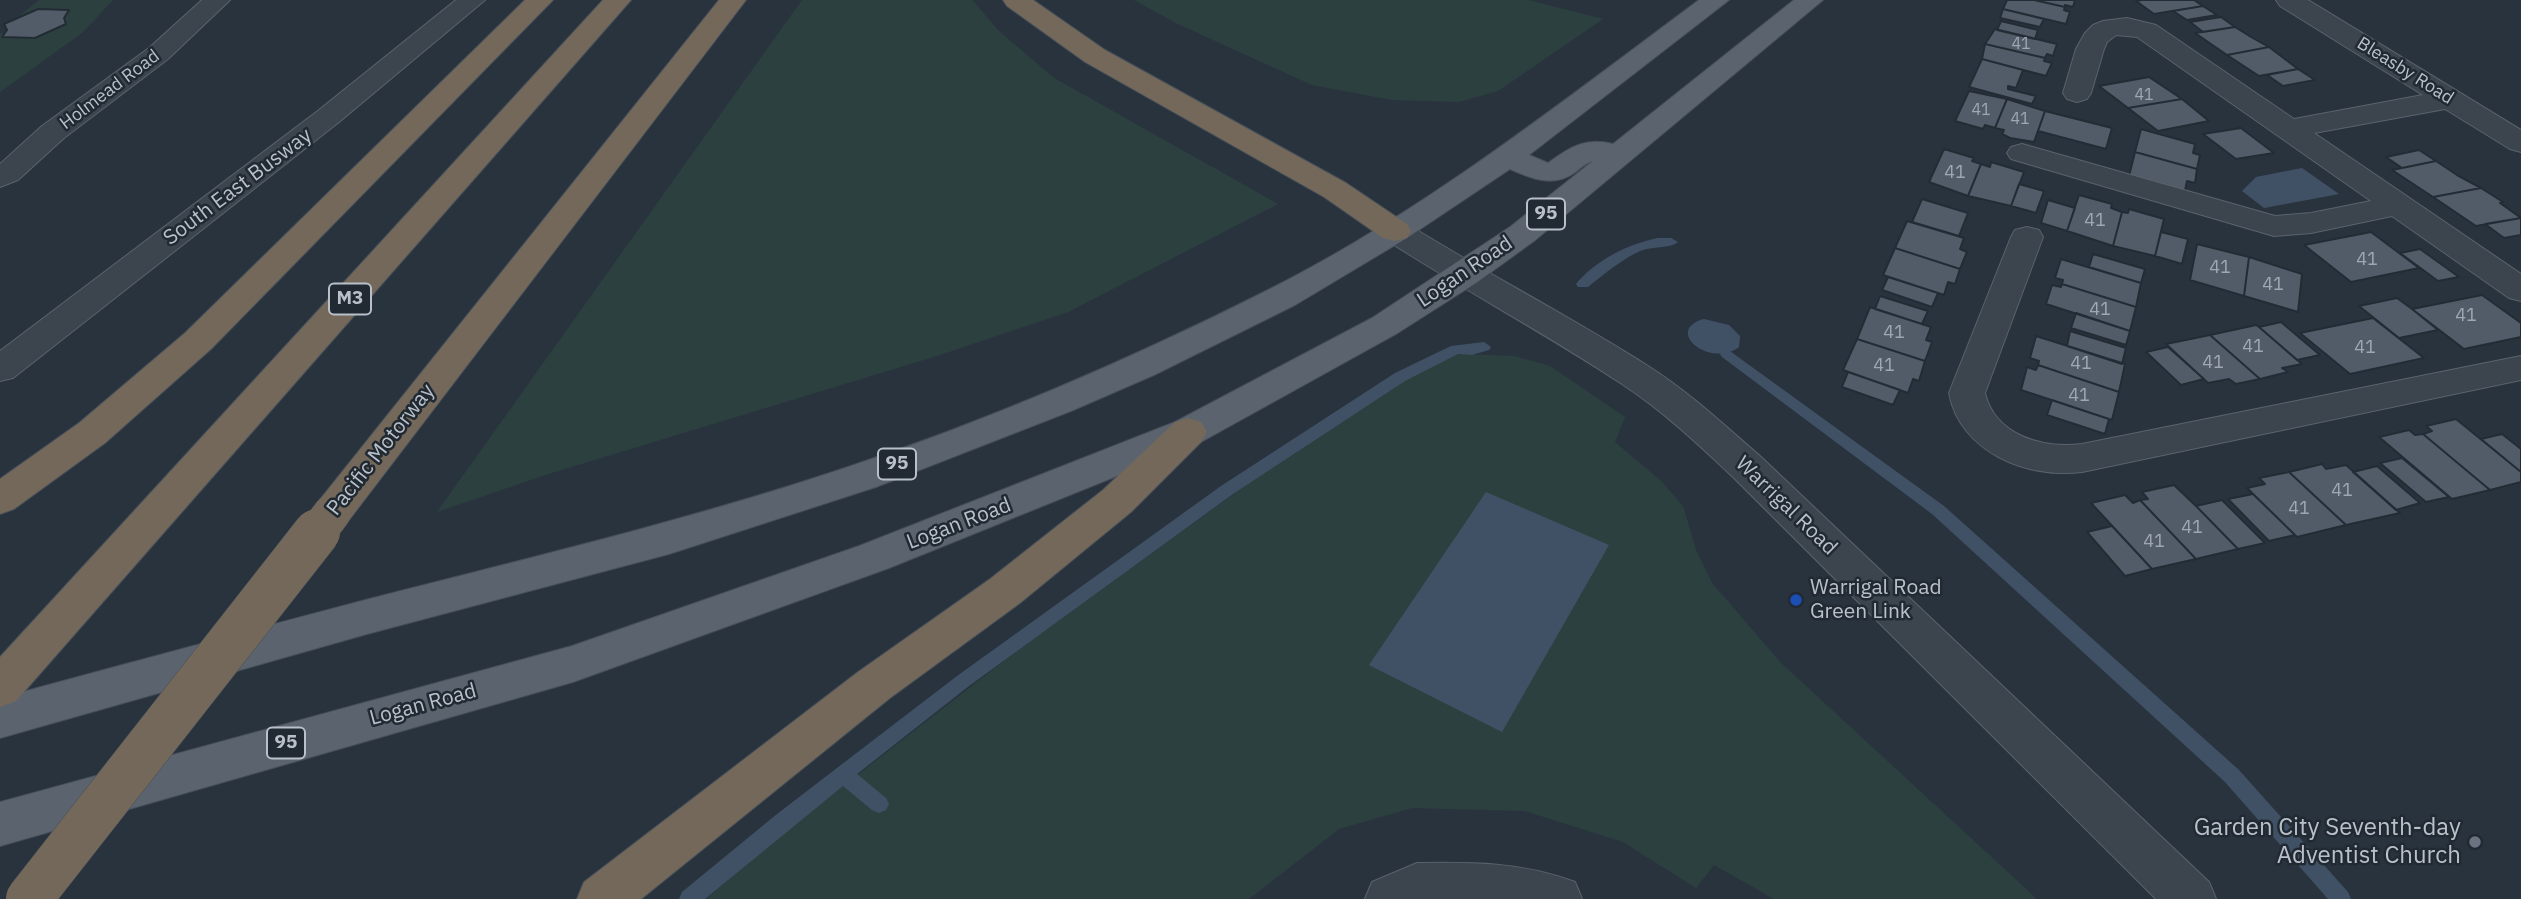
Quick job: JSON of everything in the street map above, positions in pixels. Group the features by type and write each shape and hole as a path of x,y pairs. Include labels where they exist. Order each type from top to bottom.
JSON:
{"highway":[{"path":"0,499 92,433 198,341 540,0"},
{"name":"M3","path":"0,688 618,0"},
{"name":"Pacific Motorway","path":"29,899 733,0"},
{"path":"1016,0 1095,56 1335,190 1395,231"},
{"path":"602,899 863,694 1015,582 1117,501 1188,432"}],"main road":[{"name":"95","path":"0,718 367,617 669,538 862,477 955,443 1141,366 1283,297 1395,231 1508,156 1716,0"},
{"name":"Logan Road","path":"0,824 573,664 874,557 1188,432 1384,326 1464,275 1522,234 1810,0"},
{"path":"1508,156 1549,172 1560,169 1580,153 1626,150"}],"street":[{"name":"Holmead Road","path":"0,178 51,134 125,83 218,0"},
{"name":"South East Busway","path":"0,369 329,116 472,0"},
{"path":"2106,0 2521,290"},
{"name":"Bleasby Road","path":"2289,0 2521,143"},
{"path":"2077,93 2096,35 2104,28 2127,25 2159,38"},
{"path":"2289,130 2449,99"},
{"path":"2022,153 2274,226 2311,223 2397,205"},
{"name":"Warrigal Road","path":"1395,231 1464,275 1635,375 1705,429 2191,899"},
{"path":"2027,237 1968,393 1968,404 1991,433 2012,448 2028,455 2056,461 2082,458 2521,368"},
{"path":"1390,899 1416,887 1459,886 1503,887 1557,899"}],"green space":[{"path":"39,0 113,0 82,33 0,92 0,33 5,34 3,37 20,36 11,23"},
{"path":"802,0 972,0 998,30 1054,78 1278,204 1068,312 940,355 545,475 437,512"},
{"path":"1134,0 1528,0 1603,19 1498,91 1459,102 1392,100 1312,85 1178,24"},
{"path":"1454,354 1514,356 1550,366 1625,417 1615,442 1661,481 1683,506 1696,550 1712,583 1781,663 2037,899 1774,899 1714,865 1696,888 1623,842 1525,811 1412,808 1339,829 1249,899 706,899 806,815 1018,650 1242,488 1418,372"}],"water":[{"path":"2302,168 2339,194 2264,208 2242,191 2256,177"},
{"path":"1704,319 1729,325 1740,336 1739,347 1727,353 1716,353 1704,351 1695,345 1689,338 1688,331 1693,324"},
{"path":"1486,492 1609,545 1502,732 1369,665"}],"building":[{"path":"2007,0 2034,0 2065,7 2064,10 2070,12 2066,24 2003,9"},
{"path":"2034,0 2075,0 2073,7 2065,7"},
{"path":"2194,0 2203,6 2154,14 2136,1"},
{"path":"2203,6 2217,15 2187,20 2173,11"},
{"path":"38,9 69,10 64,18 66,24 35,38 2,37 7,30 4,24"},
{"path":"2003,9 2044,19 2040,27 2000,18"},
{"path":"2221,17 2235,27 2203,32 2190,22"},
{"path":"2001,21 2038,30 2035,39 1997,30"},
{"path":"2235,27 2269,47 2227,55 2195,33"},
{"path":"1995,29 2057,44 2053,56 2047,54 2045,58 1985,44"},
{"path":"1985,44 2045,58 2044,61 2052,63 2046,76 1982,59"},
{"path":"2269,47 2298,69 2259,76 2227,55"},
{"path":"1982,59 2023,70 2016,88 2008,86 2008,89 2036,96 2032,104 1969,87"},
{"path":"2298,69 2315,80 2283,86 2267,75"},
{"path":"2149,77 2182,99 2128,108 2099,86"},
{"path":"1969,91 2007,99 1995,128 1985,125 1983,129 1955,121"},
{"path":"2007,99 2045,111 2034,142 2010,138 2002,134 2004,130 1995,128"},
{"path":"2182,99 2209,121 2158,131 2128,108"},
{"path":"2045,111 2112,128 2106,149 2038,131"},
{"path":"2241,128 2274,153 2236,159 2203,134"},
{"path":"2141,129 2195,144 2193,153 2200,155 2197,169 2135,152"},
{"path":"1944,149 1974,158 1972,161 1981,164 1968,196 1929,182"},
{"path":"2419,150 2436,161 2402,168 2386,157"},
{"path":"2135,152 2197,169 2195,183 2187,181 2185,191 2129,176"},
{"path":"2436,161 2481,188 2433,197 2392,170"},
{"path":"1991,162 2024,172 2011,206 1968,196 1981,164 1990,167"},
{"path":"2019,184 2044,191 2036,213 2011,206"},
{"path":"2481,188 2521,218 2476,226 2433,197"},
{"path":"2079,195 2112,204 2111,208 2122,212 2113,246 2067,231"},
{"path":"1922,199 1968,213 1959,236 1912,222"},
{"path":"2048,200 2075,208 2067,231 2041,223"},
{"path":"2129,209 2164,219 2155,256 2113,246 2122,212 2128,213"},
{"path":"2521,218 2521,235 2504,238 2485,224"},
{"path":"1907,221 1964,238 1960,249 1967,252 1960,269 1895,248"},
{"path":"2161,232 2188,239 2182,264 2155,256"},
{"path":"2371,232 2419,268 2351,282 2304,245"},
{"path":"2197,244 2249,257 2244,296 2190,280"},
{"path":"1895,248 1960,269 1955,284 1948,282 1944,295 1883,275"},
{"path":"2420,249 2459,277 2438,281 2400,253"},
{"path":"2093,254 2145,269 2141,283 2089,267"},
{"path":"2249,257 2302,274 2298,312 2244,296"},
{"path":"2061,259 2141,283 2136,307 2062,284 2063,280 2055,278"},
{"path":"1888,277 1938,293 1932,307 1882,290"},
{"path":"2062,284 2136,307 2130,331 2046,304 2052,285 2061,287"},
{"path":"2482,295 2521,323 2521,337 2464,349 2412,309"},
{"path":"1880,296 1928,311 1922,324 1875,309"},
{"path":"2397,298 2438,330 2399,338 2359,306"},
{"path":"1870,307 1931,327 1926,340 1932,342 1925,361 1857,339"},
{"path":"2076,313 2130,331 2126,345 2071,328"},
{"path":"2373,318 2424,358 2350,374 2300,333"},
{"path":"2281,322 2320,355 2297,360 2259,327"},
{"path":"2256,325 2302,364 2282,368 2288,372 2260,379 2210,335"},
{"path":"2070,331 2126,348 2122,364 2067,346"},
{"path":"2210,335 2260,379 2236,384 2229,379 2208,383 2166,344"},
{"path":"2036,336 2125,364 2119,392 2038,365 2039,361 2030,358"},
{"path":"1857,339 1925,361 1919,381 1913,379 1908,393 1843,370"},
{"path":"2168,347 2204,379 2181,385 2146,352"},
{"path":"2038,365 2119,392 2112,420 2021,390 2027,367 2036,370"},
{"path":"1848,372 1900,390 1893,405 1842,387"},
{"path":"2052,400 2109,419 2105,434 2047,415"},
{"path":"2456,419 2521,472 2521,482 2490,490 2423,434 2432,431 2426,426"},
{"path":"2409,430 2415,435 2423,434 2490,490 2452,499 2379,437"},
{"path":"2502,434 2521,449 2521,472 2481,439"},
{"path":"2402,458 2449,497 2426,502 2380,463"},
{"path":"2322,464 2326,469 2346,465 2400,513 2346,525 2289,472"},
{"path":"2377,466 2420,503 2396,510 2353,472"},
{"path":"2289,472 2346,525 2297,537 2247,488 2265,484 2259,478"},
{"path":"2174,485 2238,549 2196,559 2140,500 2148,499 2142,492"},
{"path":"2253,494 2295,535 2269,541 2228,499"},
{"path":"2125,495 2133,503 2140,500 2196,559 2152,569 2091,503"},
{"path":"2222,500 2265,543 2238,549 2196,506"},
{"path":"2112,526 2152,569 2125,576 2087,532"}],"waterway":[{"path":"1583,284 1634,249 1646,244 1671,242"},
{"path":"843,774 963,681 1227,490 1400,377 1456,349 1472,350 1484,347"},
{"path":"1727,354 1938,510 2232,776 2341,899"},
{"path":"689,899 843,774"},
{"path":"843,774 879,804"}],"place":[{"name":"Warrigal Road Green Link","path":"1796,600"},
{"name":"Garden City Seventh-day Adventist Church","path":"2475,842"}]}
